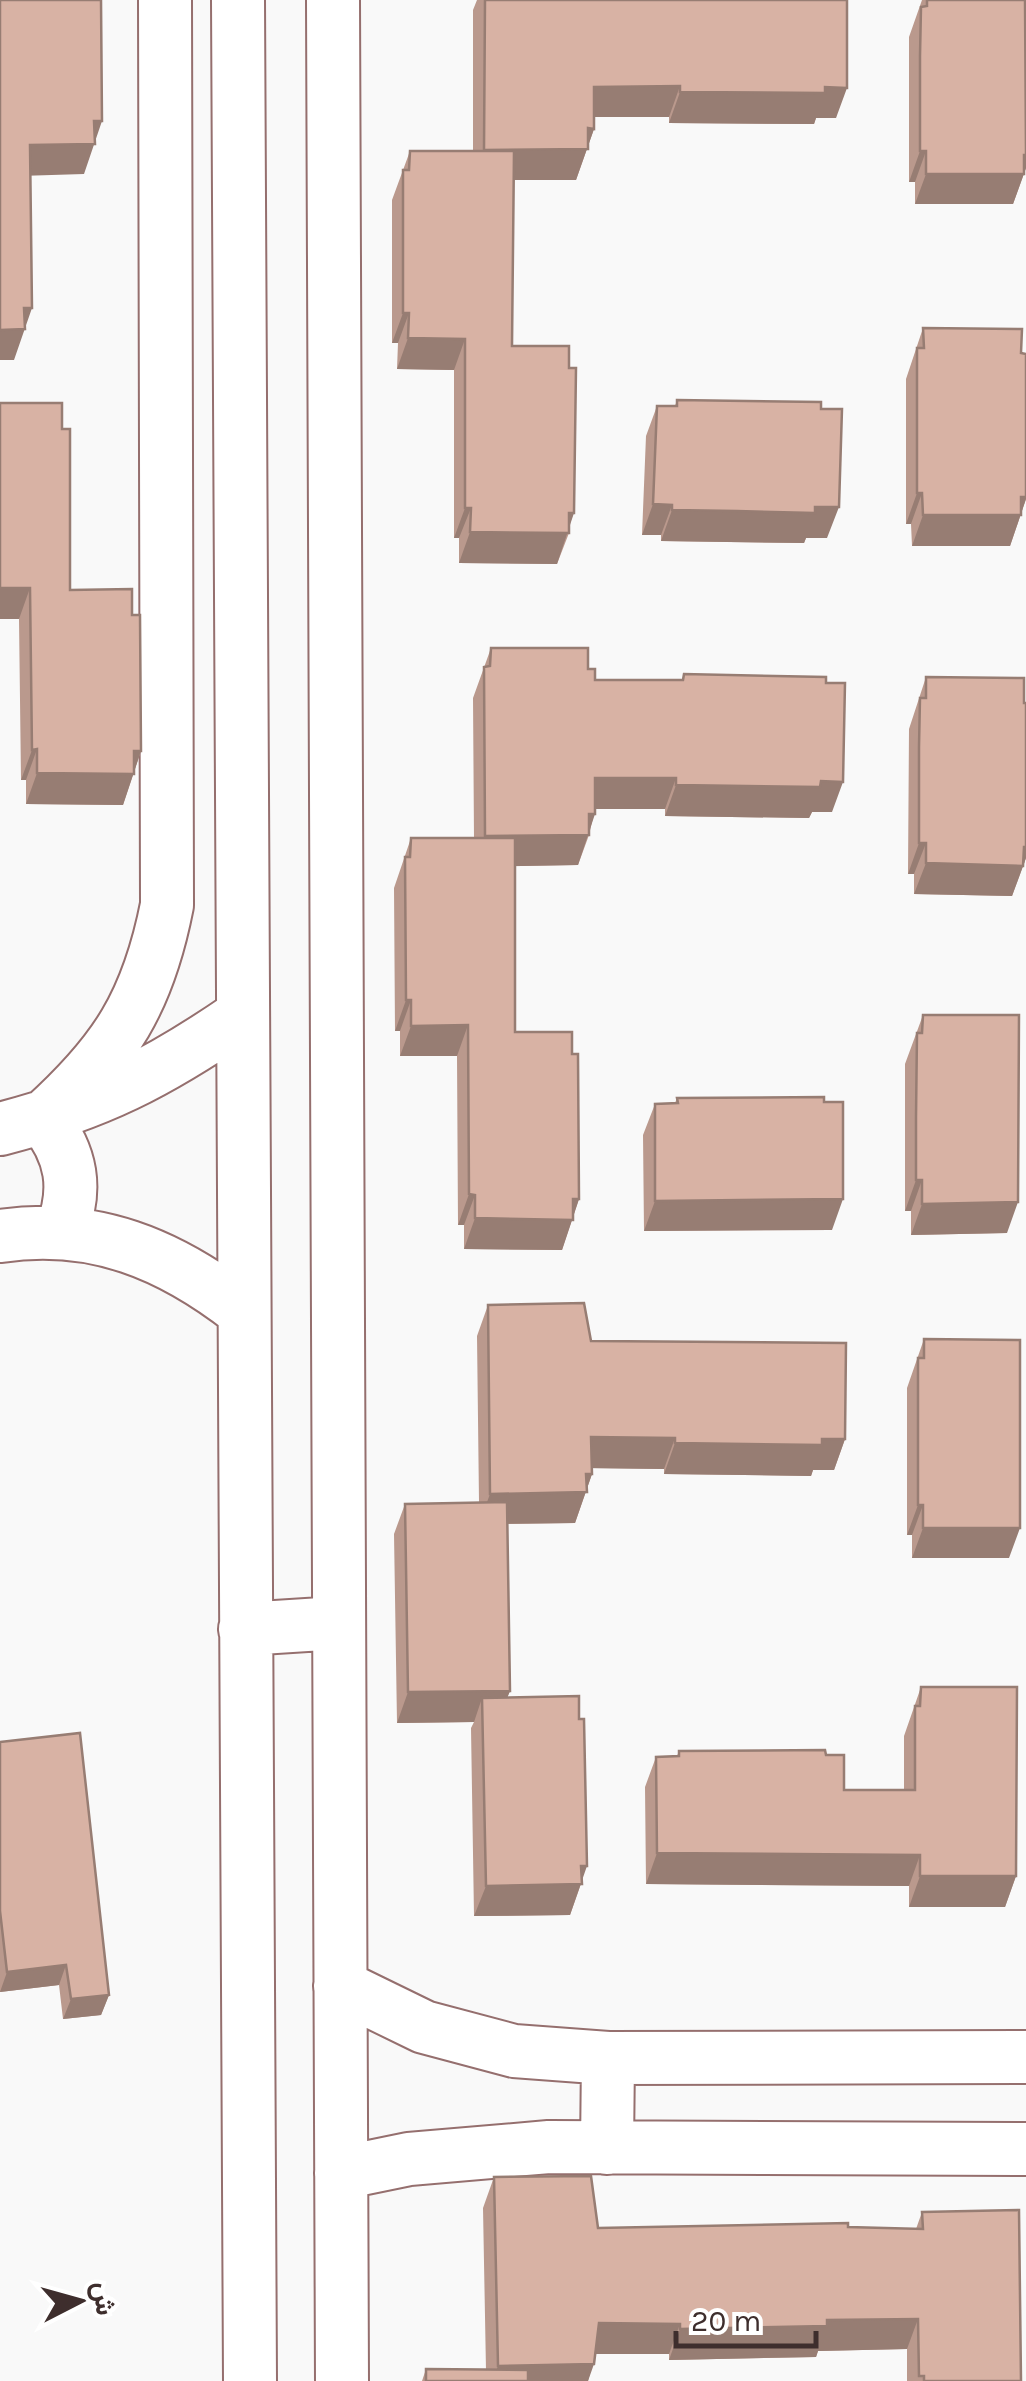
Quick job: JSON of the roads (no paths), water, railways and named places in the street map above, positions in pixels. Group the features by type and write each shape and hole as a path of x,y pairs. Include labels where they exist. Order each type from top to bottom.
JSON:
{"street":[{"path":"21,1123 112,1049 145,991 158,950 170,858 165,590 165,0"},
{"path":"238,0 250,2381"},
{"path":"333,0 342,2381"},
{"path":"165,590 239,583"},
{"path":"21,1123 72,1110 143,1080 241,1016"},
{"path":"21,1123 58,1136 70,1171 70,1209 61,1232"},
{"path":"0,1236 61,1232 126,1244 166,1259 243,1311"},
{"path":"245,1629 338,1623"},
{"path":"340,1986 424,2028 514,2051 608,2058 1026,2056"},
{"path":"607,2148 608,2058"},
{"path":"341,2173 479,2150 1026,2149"}]}
